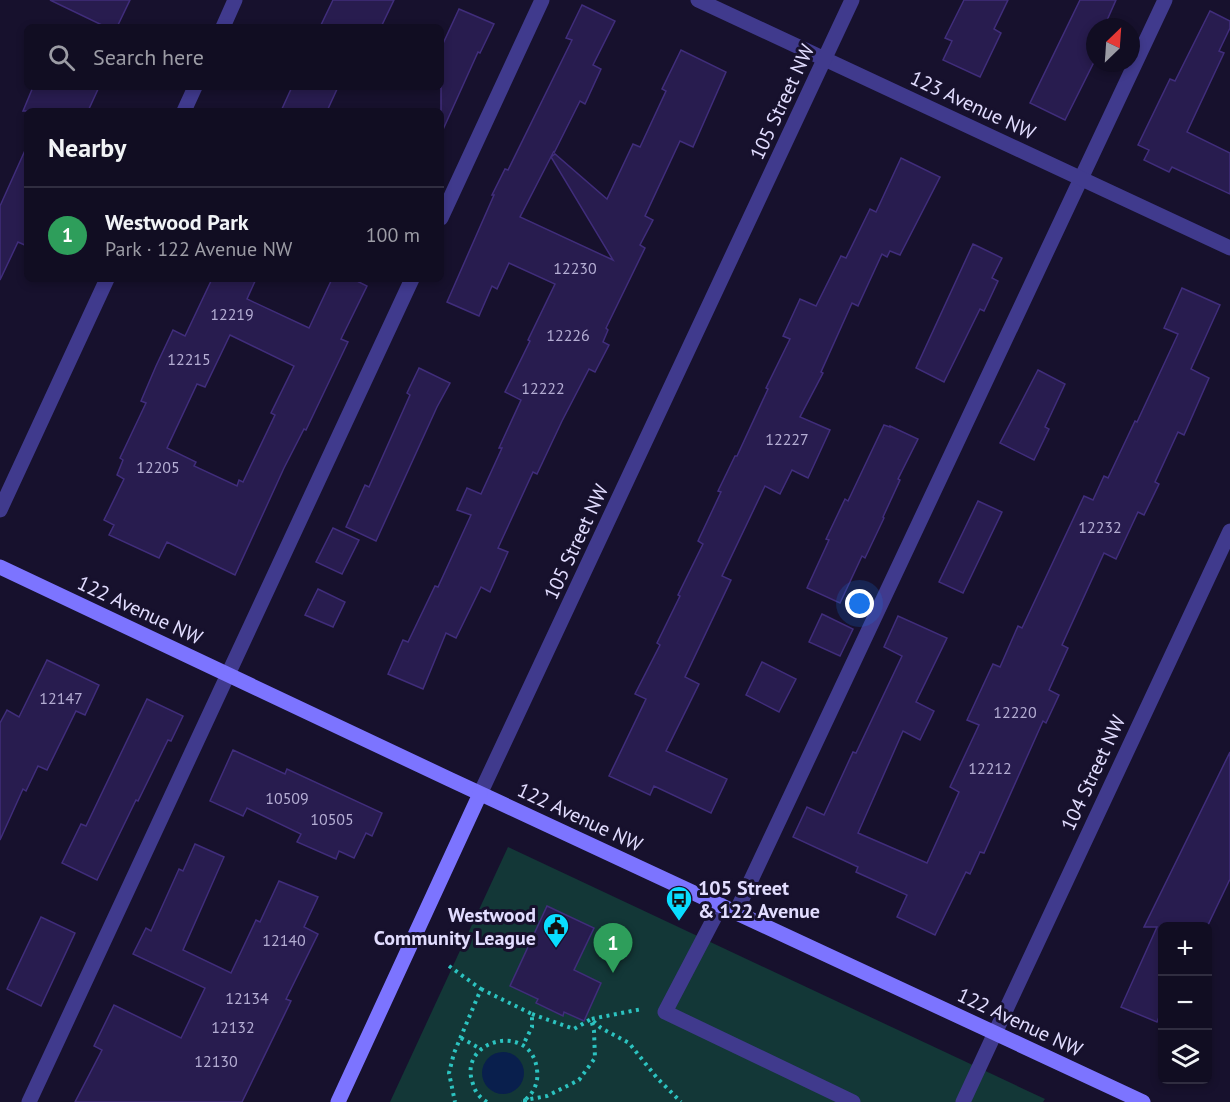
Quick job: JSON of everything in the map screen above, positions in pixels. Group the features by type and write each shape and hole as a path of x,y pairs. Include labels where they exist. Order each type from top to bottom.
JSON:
{"street":[{"path":"224,24 235,0"},
{"path":"444,212 542,0"},
{"name":"123 Avenue NW","path":"698,0 1230,248"},
{"name":"105 Street NW","path":"338,1102 852,0"},
{"path":"736,912 1165,0"},
{"path":"185,108 194,90"},
{"path":"0,510 105,282"},
{"path":"29,1102 411,282"},
{"name":"104 Street NW","path":"963,1102 1230,531"},
{"name":"122 Avenue NW","path":"0,567 480,794 1143,1102"},
{"path":"721,905 665,1012 853,1102"}],"path":[{"path":"448,966 481,989 532,1014 574,1029 591,1019 670,1004"},
{"path":"455,1102 449,1073 460,1038 481,989"},
{"path":"523,1045 532,1027 532,1014"},
{"path":"524,1101 547,1096 579,1080 595,1059 591,1019"},
{"path":"591,1019 601,1028 629,1043 657,1078 681,1102"},
{"path":"460,1038 481,1049"},
{"path":"484,1101 475,1092 471,1080 474,1058 481,1049 502,1040 523,1045 531,1053 536,1063 538,1074 536,1086 524,1101"}],"green space":[{"path":"508,847 1045,1099 1043,1102 390,1102"}],"water":[{"path":"503,1052 518,1058 524,1073 518,1088 503,1094 488,1088 482,1073 488,1058"}],"building":[{"path":"50,0 130,0 118,24 100,24"},
{"path":"333,0 394,0 382,24 321,24"},
{"path":"964,0 1008,0 994,29 1001,33 980,77 943,60 952,41 945,38"},
{"path":"1080,0 1116,0 1108,18 1086,18 1086,72 1089,72 1065,120 1030,103"},
{"path":"582,5 615,21 593,65 601,69 585,104 580,101 554,153 554,151 520,217 613,260 551,157 555,154 607,199 633,144 640,147 666,91 662,89 681,50 726,72 693,147 680,141 645,216 653,220 640,245 645,248 606,328 608,330 603,342 609,345 595,372 589,369 537,474 533,472 498,548 508,552 490,592 481,587 456,638 446,633 423,689 388,674 403,640 408,642 435,586 438,587 471,515 457,510 467,488 481,494 502,448 499,448 521,400 505,392 555,284 509,263 497,289 492,286 479,316 447,302 494,195 492,195 505,169 508,170 572,40 566,38"},
{"path":"459,9 494,24 480,53 478,52 444,127 441,90 444,90 444,42"},
{"path":"1210,11 1230,21 1230,28 1219,51 1224,53 1187,132 1230,153 1230,194 1172,167 1169,172 1144,160 1149,150 1138,145 1170,79 1175,81"},
{"path":"32,90 98,90 89,108 24,108"},
{"path":"291,90 337,90 328,108 282,108"},
{"path":"24,153 24,245 18,242 0,280 0,206"},
{"path":"901,158 940,177 900,255 890,251 887,257 882,254 858,306 852,303 821,372 823,373 800,417 830,430 808,478 792,470 780,494 765,486 722,576 731,580 685,677 699,684 666,751 727,779 711,813 654,786 650,795 609,776 646,699 635,694 660,645 657,643 703,544 698,541 721,492 718,491 737,456 790,339 783,336 800,299 816,306 841,256 846,258 870,209 876,212"},
{"path":"973,244 1002,258 992,278 998,281 984,311 980,309 944,382 916,368"},
{"path":"211,282 255,282 247,299 309,328 331,282 359,282 367,286 341,339 348,342 306,430 304,429 284,468 235,575 167,542 159,558 109,535 114,525 104,520 124,479 117,475 123,460 120,458 146,403 141,401 173,330 185,336","holes":["230,335 294,366 271,413 275,415 243,482 239,480 237,486 194,466 196,462 167,448 197,384 205,387"]},
{"path":"1182,288 1220,305 1191,369 1209,378 1184,435 1178,432 1155,482 1159,484 1144,515 1138,512 1116,559 1104,553 1062,645 1068,648 1049,690 1059,695 1046,723 1043,721 984,853 980,852 970,874 966,872 935,935 897,917 907,895 856,872 858,867 793,837 807,807 824,815 853,752 856,753 902,656 884,647 898,616 947,638 916,702 934,711 920,740 903,731 858,833 927,863 959,792 950,787 979,725 967,720 993,664 1000,667 1018,626 1022,628 1084,496 1093,500 1104,476 1108,478 1135,421 1137,422 1178,334 1164,328"},
{"path":"419,368 450,383 376,541 346,527 365,485 369,487 410,395 407,393"},
{"path":"1038,370 1065,384 1045,427 1049,429 1034,460 1000,443"},
{"path":"884,425 918,439 898,479 900,480 865,558 862,556 840,603 807,588 829,540 826,539 845,499 848,501"},
{"path":"978,501 1002,512 963,593 939,582"},
{"path":"333,528 359,540 342,574 316,562"},
{"path":"318,589 345,602 333,627 305,615"},
{"path":"822,614 853,629 840,656 809,642"},
{"path":"47,660 99,685 85,715 76,711 47,770 38,766 26,791 23,789 0,840 0,723 7,710 19,717"},
{"path":"762,662 796,679 779,712 746,695"},
{"path":"147,699 183,716 171,741 168,740 138,801 136,800 97,880 62,863 81,824 86,826"},
{"path":"233,750 285,774 287,769 382,813 372,836 366,833 354,858 339,851 336,859 297,842 301,834 247,808 243,816 210,801"},
{"path":"1230,752 1230,879 1209,922 1158,922 1157,1022 1121,1007 1157,927 1144,927"},
{"path":"195,844 224,857 183,950 231,973 256,920 260,922 279,881 318,897 304,927 318,934 286,999 291,1001 242,1102 75,1102 102,1050 94,1046 114,1005 181,1038 205,988 133,954 146,928 151,931 179,869 183,871"},
{"name":"Westwood Community League","path":"547,906 594,928 574,970 601,983 584,1021 564,1012 563,1016 536,1003 538,999 510,986"},
{"path":"41,917 75,933 41,1006 7,989"}],"place":[{"name":"105 Street & 122 Avenue","path":"679,922"},
{"name":"Westwood Community League","path":"556,949"},
{"name":"Westwood Park","path":"613,973"}]}
